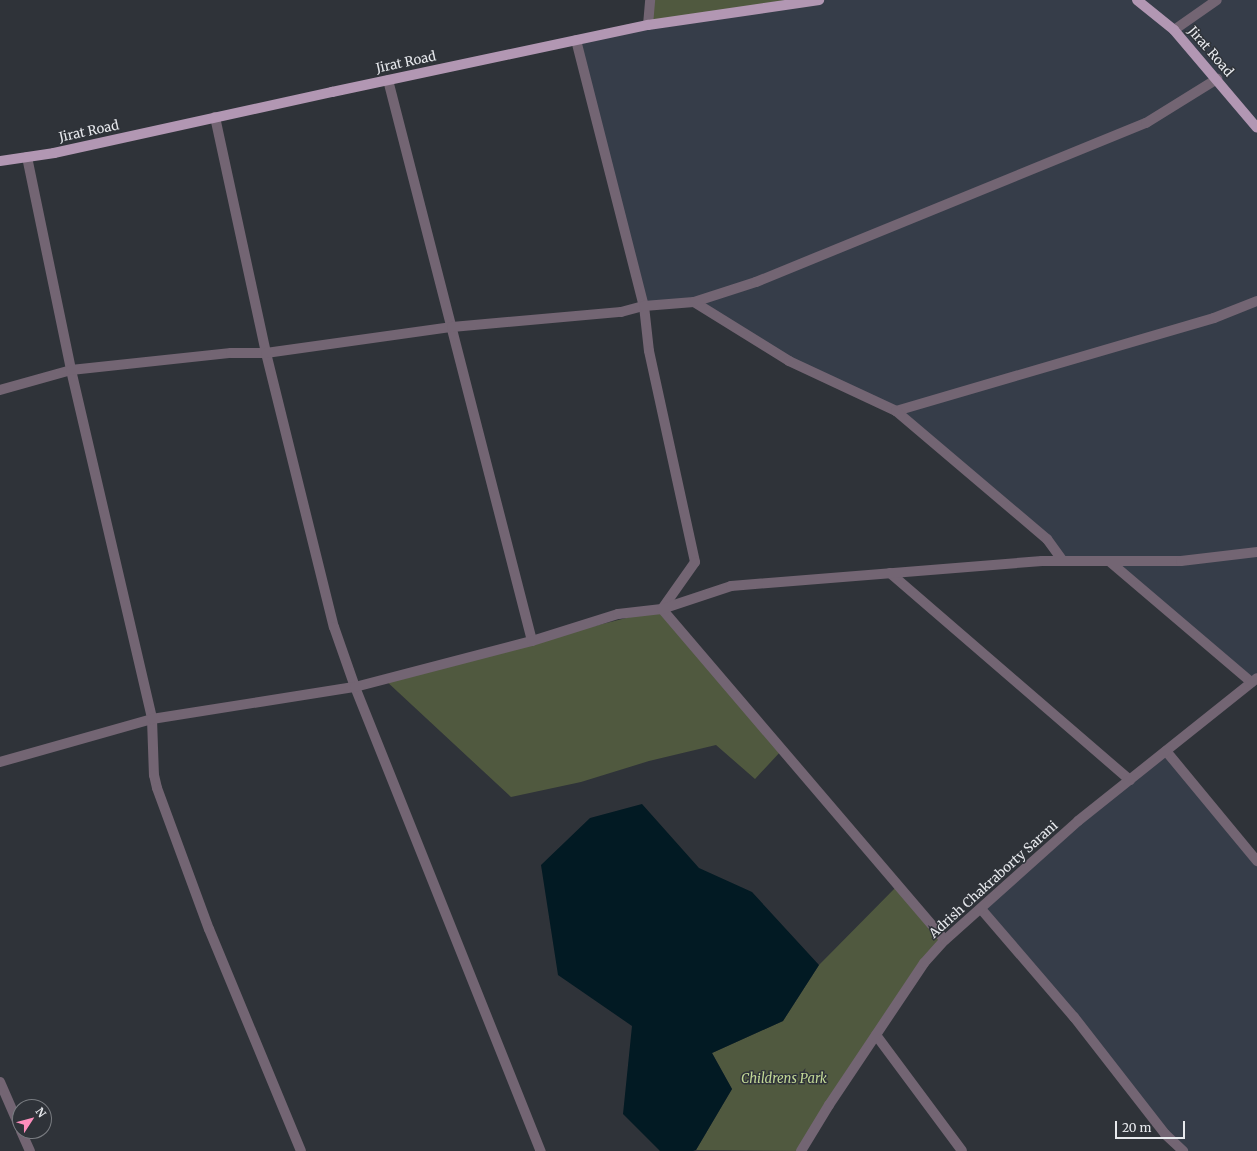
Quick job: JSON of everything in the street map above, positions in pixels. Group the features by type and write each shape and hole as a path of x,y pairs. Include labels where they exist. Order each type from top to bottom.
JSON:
{"main road":[{"name":"Jirat Road","path":"0,161 54,153 215,117 648,25 819,0"},
{"name":"Jirat Road","path":"1136,0 1174,30 1257,128"}],"street":[{"path":"648,25 650,0"},
{"path":"1174,30 1216,0"},
{"path":"576,40 644,306 649,350 695,562 662,609"},
{"path":"0,390 71,370 231,353 266,353 452,327 621,312 644,306 694,302 756,282 1146,123 1216,79"},
{"path":"388,80 532,641"},
{"path":"215,117 266,353 334,627 355,687 541,1151"},
{"path":"27,157 71,370 152,719 154,775 157,788 209,929 301,1151"},
{"path":"896,411 1214,318 1257,301"},
{"path":"694,302 789,361 896,411 1047,539 1063,561"},
{"path":"0,762 152,719 355,687 532,641 618,614 662,609 731,586 1063,561 1181,561 1257,552"},
{"path":"1109,561 1254,680"},
{"path":"890,573 1130,780"},
{"path":"662,609 945,940"},
{"name":"Adrish Chakraborty Sarani","path":"801,1151 829,1105 924,963 945,940 1078,821 1254,680"},
{"path":"1166,751 1257,861"},
{"path":"980,909 1074,1017 1164,1134 1182,1151"},
{"path":"876,1035 962,1151"},
{"path":"0,1082 12,1110"},
{"path":"25,1139 30,1151"}],"shaded area":[{"path":"819,0 1257,0 1257,678 1251,682 1109,561 1063,561 1047,539 896,411 789,361 694,302 644,306 576,40"},
{"path":"1166,751 1257,861 1257,1151 1182,1151 981,909"},
{"path":"642,804 699,868 752,892 819,965 783,1021 712,1053 732,1089 696,1150 693,1151 660,1151 623,1114 632,1026 558,975 541,865 590,818"}],"green space":[{"path":"650,0 819,0 648,25"},
{"path":"662,609 782,750 755,779 716,745 649,761 581,782 511,797 384,679"},
{"name":"Childrens Park","path":"898,885 945,940 801,1151 696,1150 732,1089 712,1053 783,1021 819,965"}]}
